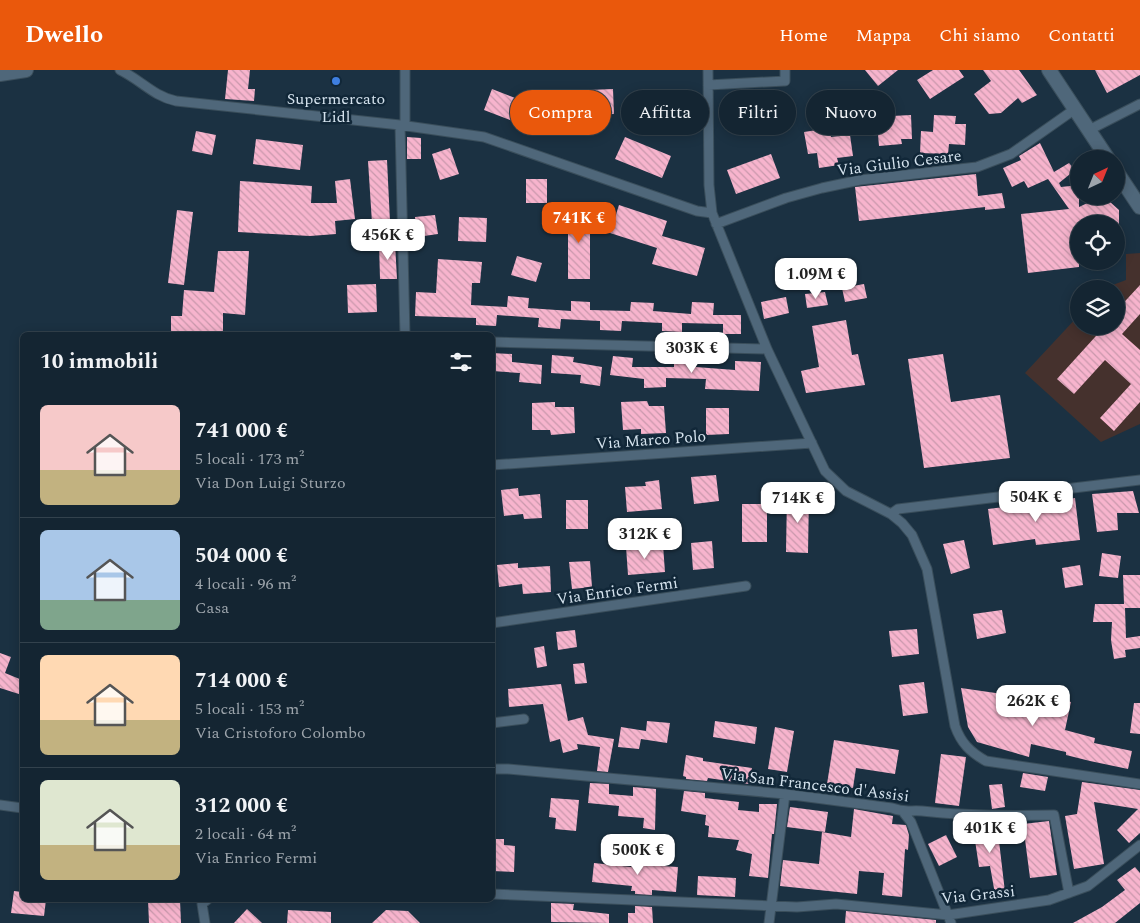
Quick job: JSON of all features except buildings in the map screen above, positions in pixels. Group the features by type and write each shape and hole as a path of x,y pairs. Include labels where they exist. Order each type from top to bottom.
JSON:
{"main road":[{"path":"0,74 26,70"},
{"path":"1049,70 1102,150"},
{"path":"1125,184 1140,207"}],"street":[{"path":"120,70 151,92 162,98 176,101 403,125 484,137 697,212 712,213"},
{"path":"405,70 403,125 405,332"},
{"path":"708,70 709,185 712,213 716,224 767,349 825,471 833,481 846,491 891,514 912,535 927,569 955,726 966,747 986,761 1140,784"},
{"path":"708,85 785,81 785,70"},
{"path":"1089,130 1140,104"},
{"name":"Via Giulio Cesare","path":"716,224 786,198 822,188 860,180 976,167 1011,154 1075,109"},
{"path":"495,342 767,349"},
{"name":"Via Marco Polo","path":"495,465 812,443"},
{"path":"891,514 898,509 1140,480"},
{"name":"Via Enrico Fermi","path":"495,623 746,586"},
{"path":"495,723 524,719"},
{"name":"Via San Francesco d'Assisi","path":"495,769 785,794 892,808 904,813 916,811 965,816 1054,815 1069,893"},
{"path":"769,923 785,794"},
{"path":"0,804 20,808"},
{"path":"904,813 911,822 949,919"},
{"name":"Via Grassi","path":"495,894 797,907 836,904 949,919 1049,900 1088,886 1140,845"},
{"path":"204,902 202,904 205,923"}],"shaded area":[{"path":"1140,253 1140,424 1101,442 1025,373 1070,325 1070,335 1125,335 1126,254"}],"place":[{"name":"Supermercato Lidl","path":"336,81"}]}
